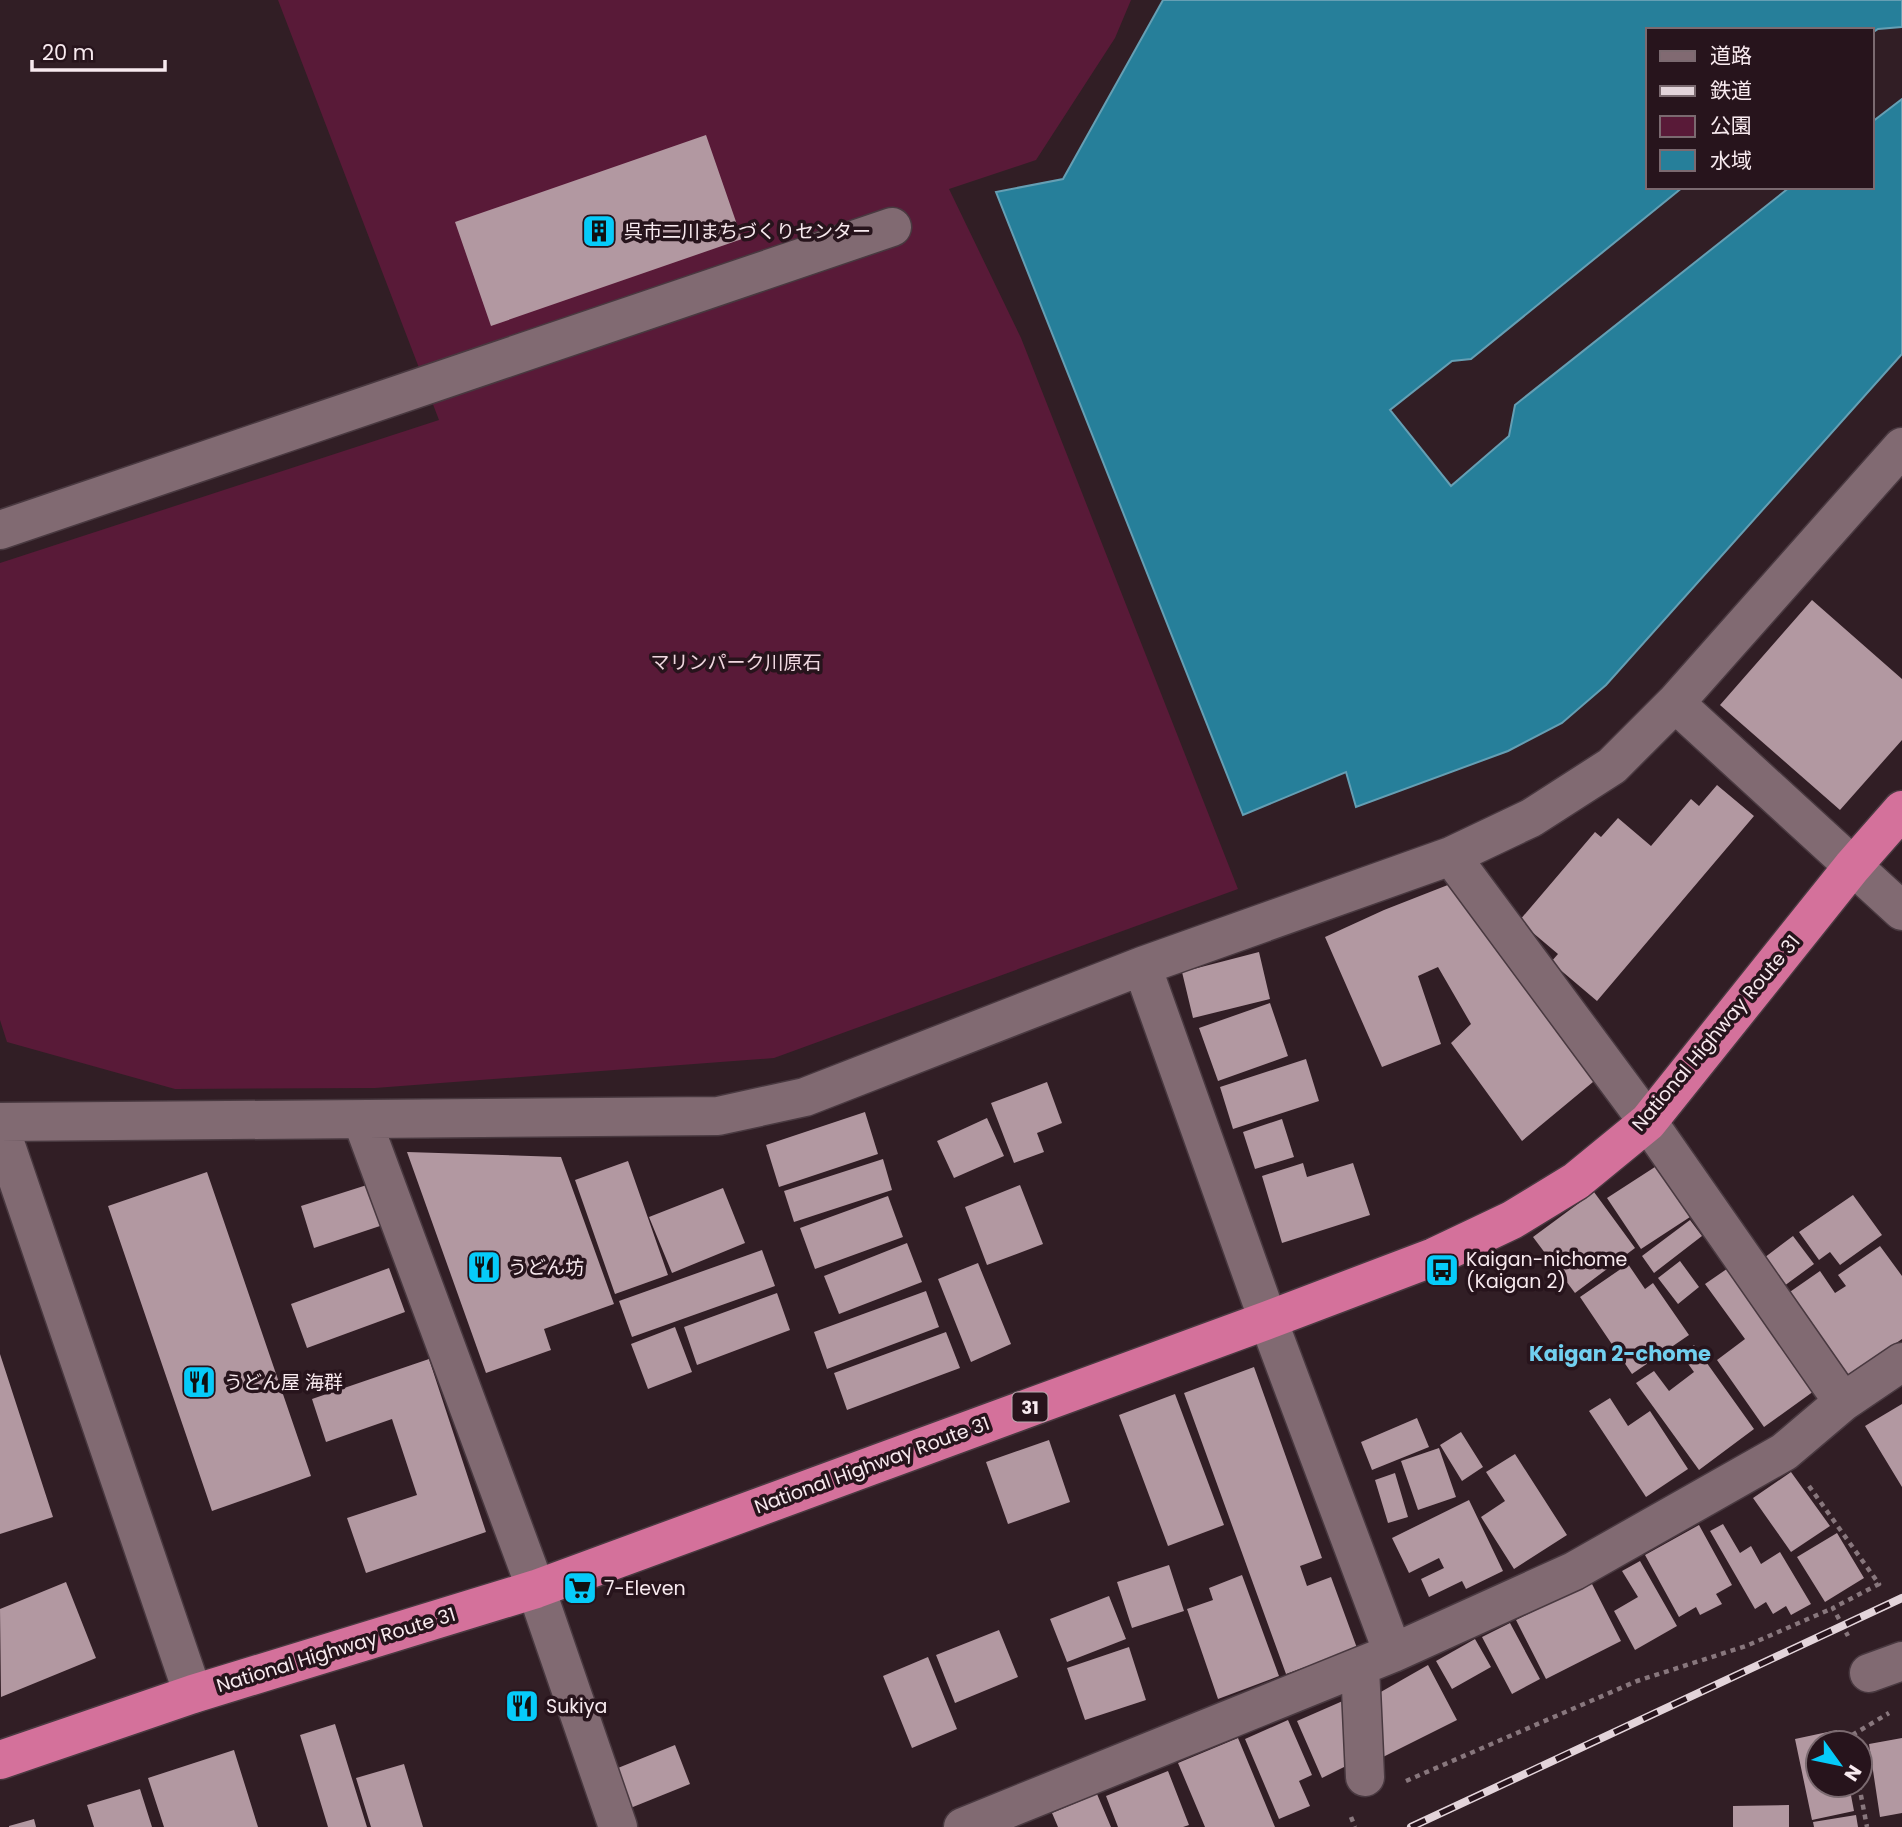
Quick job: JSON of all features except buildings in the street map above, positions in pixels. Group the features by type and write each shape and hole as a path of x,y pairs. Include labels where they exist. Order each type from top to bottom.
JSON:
{"highway":[{"name":"National Highway Route 31","path":"0,1760 193,1694 536,1589 1268,1320 1434,1257 1512,1220 1576,1181 1648,1122 1852,867 1902,810"}],"street":[{"path":"0,530 892,227"},
{"path":"193,1694 0,1125 718,1116 805,1097 1142,966 1451,856 1531,818 1612,766 1675,703 1902,447"},
{"path":"1675,703 1902,911"},
{"path":"1451,856 1648,1122 1843,1402"},
{"path":"1142,966 1268,1320 1377,1660 1371,1789"},
{"path":"362,1120 536,1589 618,1827"},
{"path":"963,1827 1377,1660 1574,1571 1784,1451 1843,1402 1902,1362"}],"path":[{"path":"1354,1824 1371,1789 1637,1681 1746,1646 1833,1608 1879,1584 1784,1451"},
{"path":"1833,1608 1886,1667 1891,1712 1863,1729"},
{"path":"1862,1799 1867,1827"}],"green space":[{"name":"マリンパーク川原石","path":"278,0 1131,0 1115,38 1036,160 949,189 1021,338 1238,889 774,1058 375,1088 175,1089 7,1042 0,1020 0,563 439,420"}],"water":[{"path":"1163,0 1902,0 1902,27 1874,32 1874,28 1646,28 1646,189 1681,189 1471,359 1452,361 1390,410 1451,486 1509,436 1515,405 1787,189 1874,189 1874,120 1902,99 1902,354 1606,685 1562,723 1508,751 1356,807 1346,772 1243,815 996,192 1063,179"}],"railway":[{"path":"1411,1827 1902,1598"}],"place":[{"name":"呉市二川まちづくりセンター","path":"599,231"},
{"name":"うどん坊","path":"484,1267"},
{"name":"Kaigan-nichome (Kaigan 2)","path":"1442,1270"},
{"name":"うどん屋 海群","path":"199,1382"},
{"name":"7-Eleven","path":"580,1588"},
{"name":"Sukiya","path":"522,1706"}],"district":[{"name":"Kaigan 2-chome","path":"1620,1353"}]}
